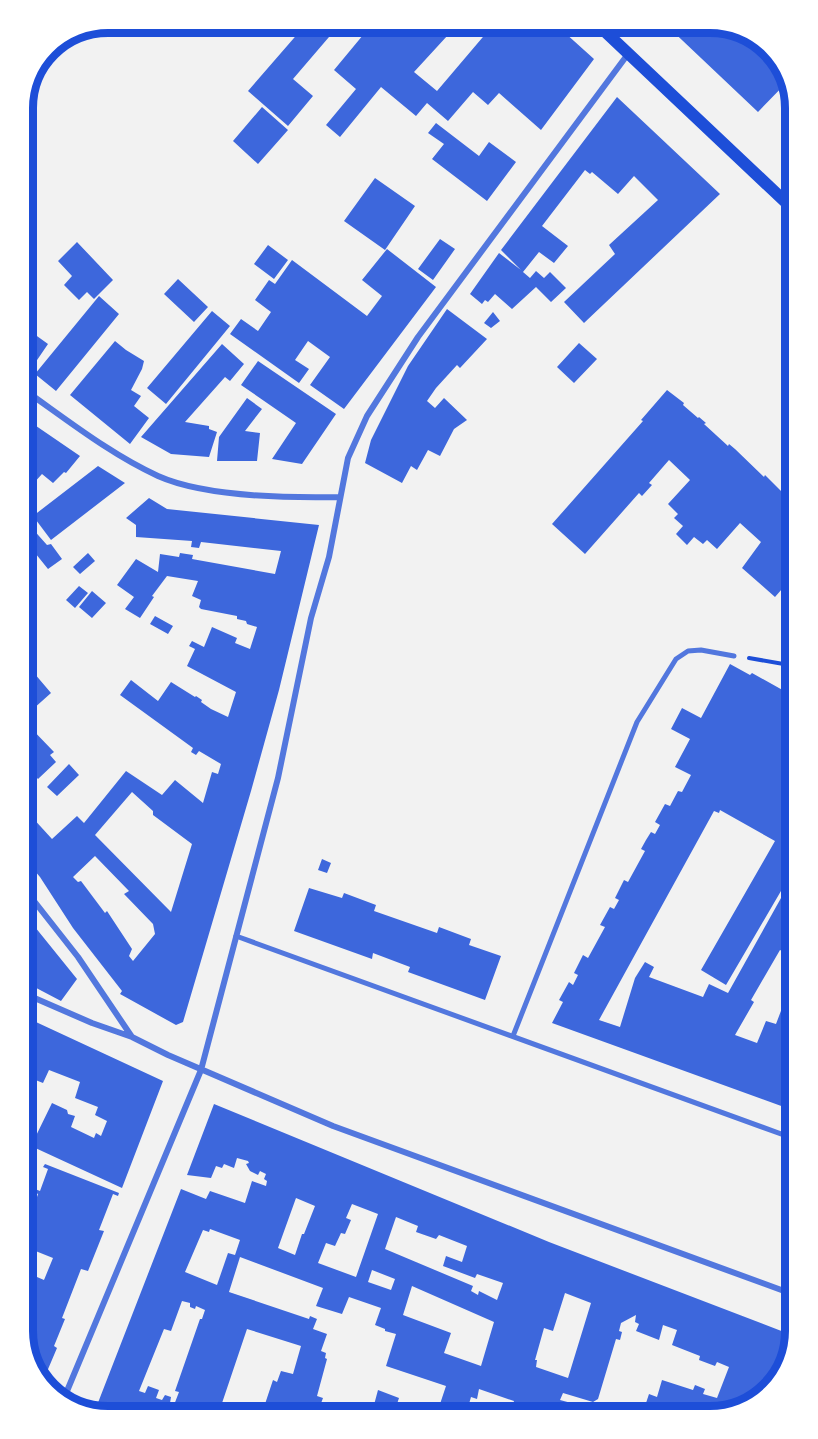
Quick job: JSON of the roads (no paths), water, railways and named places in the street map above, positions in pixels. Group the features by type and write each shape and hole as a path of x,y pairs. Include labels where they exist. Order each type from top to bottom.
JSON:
{"main road":[{"path":"608,33 785,202"}],"street":[{"path":"66,1393 201,1070 279,778 311,618 328,557 348,458 355,439 385,385 537,175 629,54"},
{"path":"33,396 114,452 160,477 213,490 273,496 340,497"},
{"path":"513,1036 637,722 676,659 688,651 701,650 734,656"},
{"path":"33,901 78,957 132,1037"},
{"path":"236,936 785,1135"},
{"path":"33,998 132,1037 201,1070 333,1126 785,1291"}]}
